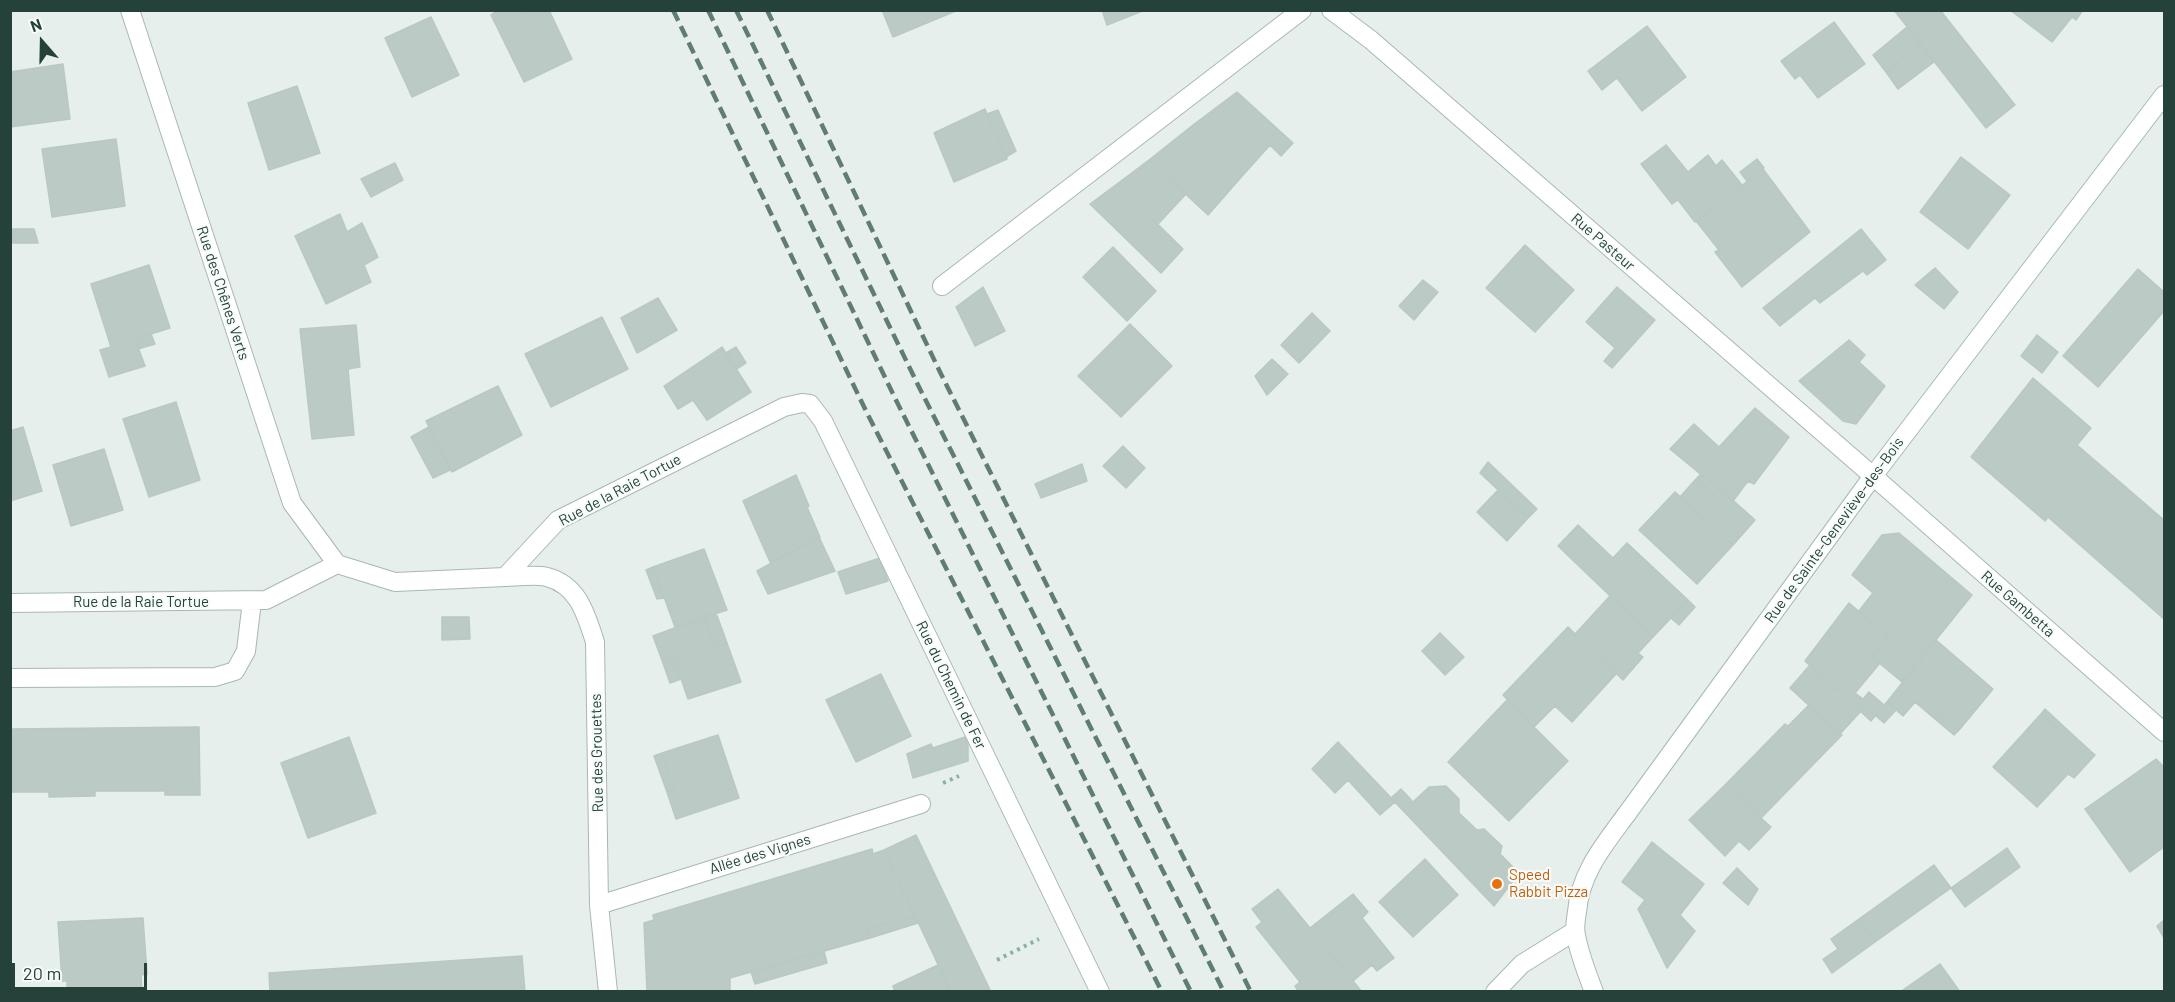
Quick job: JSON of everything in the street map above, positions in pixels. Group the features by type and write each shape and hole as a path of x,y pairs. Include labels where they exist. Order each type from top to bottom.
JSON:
{"street":[{"name":"Rue des Chênes Verts","path":"130,10 292,503 337,564"},
{"path":"942,286 1302,10"},
{"name":"Rue Pasteur","path":"1331,10 1371,40 1873,476"},
{"name":"Rue de Sainte-Geneviève-des-Bois","path":"1594,992 1579,952 1575,932 1581,886 1593,860 1873,476 2164,95"},
{"name":"Rue du Chemin de Fer","path":"784,406 810,404 823,421 1100,992"},
{"name":"Rue de la Raie Tortue","path":"505,577 558,520 784,406"},
{"name":"Rue Gambetta","path":"1873,476 2164,732"},
{"path":"337,564 396,582 505,577"},
{"name":"Rue de la Raie Tortue","path":"10,603 266,600 337,564"},
{"name":"Rue des Grouettes","path":"505,577 547,577 570,589 585,608 595,642 599,905 608,992"},
{"path":"10,678 215,677 235,671 246,651 252,601"},
{"name":"Allée des Vignes","path":"599,905 921,804"},
{"path":"1495,992 1522,964 1575,932"}],"path":[{"path":"921,804 942,783 989,764"},
{"path":"997,960 1067,924"}],"building":[{"path":"499,10 521,10 522,13 526,10 549,10 572,59 524,82 491,15"},
{"path":"882,10 958,10 893,37"},
{"path":"1102,10 1145,10 1107,25"},
{"path":"1894,10 1940,10 2015,105 1986,128"},
{"path":"2010,10 2083,10 2076,20 2072,17 2052,42"},
{"path":"431,17 459,75 412,97 385,38"},
{"path":"1834,22 1865,64 1818,98 1800,75 1795,79 1781,61"},
{"path":"1647,26 1686,77 1642,111 1617,78 1602,90 1588,71"},
{"path":"1907,27 1920,44 1886,72 1873,55"},
{"path":"1920,44 1934,62 1898,89 1886,72"},
{"path":"63,64 70,119 10,127 10,72"},
{"path":"297,86 320,153 269,170 248,103"},
{"path":"1237,92 1293,143 1281,156 1270,145 1244,174 1193,125"},
{"path":"985,109 1007,159 954,182 934,133"},
{"path":"998,110 1016,151 1006,157 987,114"},
{"path":"1193,125 1244,174 1208,215 1149,160"},
{"path":"116,139 125,206 52,217 42,149"},
{"path":"1666,145 1688,172 1708,155 1716,166 1722,160 1742,185 1695,222 1678,200 1672,204 1641,164"},
{"path":"1961,157 2010,195 1968,249 1920,212"},
{"path":"1757,159 1764,168 1747,181 1740,172"},
{"path":"1149,160 1186,194 1158,224 1117,184"},
{"path":"395,163 403,180 371,197 361,179"},
{"path":"1763,169 1810,232 1742,287 1715,252 1719,250 1696,221"},
{"path":"1117,184 1183,249 1161,273 1090,204"},
{"path":"340,214 347,232 362,223 378,257 364,265 371,282 326,304 295,236"},
{"path":"10,229 34,229 38,243 10,243"},
{"path":"1861,229 1886,260 1867,275 1863,271 1820,303 1815,298 1780,326 1763,308"},
{"path":"1525,245 1574,290 1535,332 1486,288"},
{"path":"1113,247 1156,291 1127,321 1083,277"},
{"path":"149,265 170,328 135,339 145,366 109,377 100,350 111,347 91,284"},
{"path":"1935,268 1958,292 1944,309 1915,285"},
{"path":"2138,269 2164,292 2164,311 2098,387 2063,356"},
{"path":"1423,280 1438,292 1414,320 1399,306"},
{"path":"983,287 1005,331 975,346 956,307"},
{"path":"1617,287 1655,320 1612,368 1604,361 1615,348 1586,322"},
{"path":"658,298 677,330 637,353 621,318"},
{"path":"1312,313 1330,331 1299,363 1281,345"},
{"path":"602,317 628,369 551,407 525,354"},
{"path":"1130,324 1172,366 1121,417 1078,376"},
{"path":"356,325 360,367 348,369 354,435 312,439 300,329"},
{"path":"151,334 155,344 138,349 135,339"},
{"path":"2037,335 2058,352 2042,373 2021,356"},
{"path":"1849,340 1865,355 1859,362 1885,386 1856,424 1843,421 1799,381"},
{"path":"722,347 751,392 707,420 693,400 678,409 664,386"},
{"path":"736,347 746,363 737,369 726,353"},
{"path":"1272,359 1288,374 1267,395 1255,376"},
{"path":"2033,378 2091,428 2077,445 2164,520 2164,619 2048,517 2045,521 1971,457"},
{"path":"498,386 522,435 452,472 426,421"},
{"path":"176,402 200,480 149,497 123,419"},
{"path":"1755,408 1789,437 1754,484 1748,481 1733,501 1670,449 1694,424 1719,447"},
{"path":"23,427 42,491 10,501 10,431"},
{"path":"429,427 450,470 433,478 411,437"},
{"path":"1123,446 1145,468 1126,488 1103,466"},
{"path":"104,449 123,510 71,526 53,465"},
{"path":"1488,462 1537,509 1528,518 1480,473"},
{"path":"1082,464 1087,481 1041,498 1035,484"},
{"path":"1701,474 1736,503 1730,509 1696,479"},
{"path":"796,475 820,537 770,562 743,501"},
{"path":"1696,479 1730,509 1736,503 1755,520 1733,545 1680,497"},
{"path":"1498,490 1528,518 1507,541 1477,512"},
{"path":"1675,492 1733,545 1697,584 1639,530"},
{"path":"1578,525 1613,558 1627,543 1688,600 1653,637 1558,546"},
{"path":"1899,533 1972,595 1902,682 1872,657 1888,636 1859,611 1873,593 1852,575 1882,535"},
{"path":"819,537 835,571 768,594 757,571"},
{"path":"704,549 727,610 675,627 653,567"},
{"path":"880,558 888,581 846,594 838,572"},
{"path":"653,567 664,598 657,599 646,570"},
{"path":"1610,596 1653,637 1638,653 1643,657 1623,680 1575,634"},
{"path":"1688,600 1695,607 1679,625 1671,618"},
{"path":"1849,603 1888,636 1872,657 1880,663 1855,693 1863,699 1869,692 1884,705 1871,721 1805,661"},
{"path":"716,613 727,643 715,647 704,617"},
{"path":"442,617 469,617 470,639 442,640"},
{"path":"704,617 715,647 727,643 741,682 688,699 674,658 663,663 653,636"},
{"path":"1568,627 1616,674 1572,722 1555,706 1534,727 1503,695"},
{"path":"1440,633 1464,657 1445,675 1422,651"},
{"path":"1936,640 1993,689 1960,729 1940,713 1935,719 1915,702 1903,716 1887,702"},
{"path":"674,658 681,679 670,683 663,663"},
{"path":"1810,665 1861,711 1840,734 1790,688"},
{"path":"881,674 911,736 856,762 826,700"},
{"path":"1507,700 1568,761 1509,821 1448,762"},
{"path":"1887,702 1896,710 1884,723 1875,715"},
{"path":"1809,705 1842,735 1761,818 1726,784 1785,724 1788,726"},
{"path":"2045,709 2073,735 2070,738 2041,714"},
{"path":"1940,713 1960,729 1954,735 1935,719"},
{"path":"2041,714 2070,738 2073,735 2095,755 2074,778 2068,774 2037,807 1993,767"},
{"path":"199,727 200,795 165,795 165,791 95,791 95,796 49,797 49,792 10,792 10,729"},
{"path":"718,735 739,798 676,819 667,792 674,789 662,753"},
{"path":"349,737 376,813 308,838 281,763"},
{"path":"965,737 968,745 968,761 913,778 907,754 931,744 933,748"},
{"path":"1338,742 1395,802 1380,815 1348,780 1335,793 1312,769"},
{"path":"662,753 674,789 667,792 654,756"},
{"path":"2156,759 2164,767 2164,847 2130,872 2085,809"},
{"path":"1726,784 1761,818 1746,833 1756,843 1749,850 1739,841 1725,856 1689,820"},
{"path":"1446,786 1459,799 1459,813 1477,830 1484,829 1502,846 1500,854 1519,873 1494,906 1391,798 1401,789 1413,802 1429,787"},
{"path":"1761,818 1771,827 1756,843 1746,833"},
{"path":"916,835 991,992 951,992 884,850"},
{"path":"1652,842 1704,884 1680,915 1695,931 1667,968 1638,909 1645,900 1622,882"},
{"path":"2007,848 2020,867 1965,907 1951,888"},
{"path":"872,849 873,854 884,850 915,916 868,929 870,938 730,978 730,992 647,992 644,923 654,920 653,915"},
{"path":"1425,859 1458,895 1413,937 1379,902"},
{"path":"1934,865 1951,888 1875,942 1859,919"},
{"path":"1737,868 1758,889 1748,905 1723,883"},
{"path":"1278,889 1362,992 1299,992 1295,986 1300,982 1256,927 1262,922 1252,909"},
{"path":"1353,894 1368,912 1362,918 1394,958 1377,971 1372,965 1353,981 1310,928"},
{"path":"915,916 918,923 870,938 868,929"},
{"path":"143,918 147,974 141,975 142,992 67,992 67,981 62,981 58,922"},
{"path":"1859,919 1875,942 1832,973 1823,959 1838,949 1831,939"},
{"path":"2164,920 2164,938 2157,926"},
{"path":"824,951 827,963 755,984 751,972"},
{"path":"522,956 525,992 270,992 269,973"},
{"path":"1940,964 1960,992 1900,992"},
{"path":"938,965 951,992 895,992 893,986"}],"railway":[{"path":"673,10 866,411 1162,992"},
{"path":"708,10 894,396 1191,992"},
{"path":"736,10 917,383 1224,992"},
{"path":"767,10 940,372 1251,992"}],"place":[{"name":"Speed Rabbit Pizza","path":"1497,884"}]}
